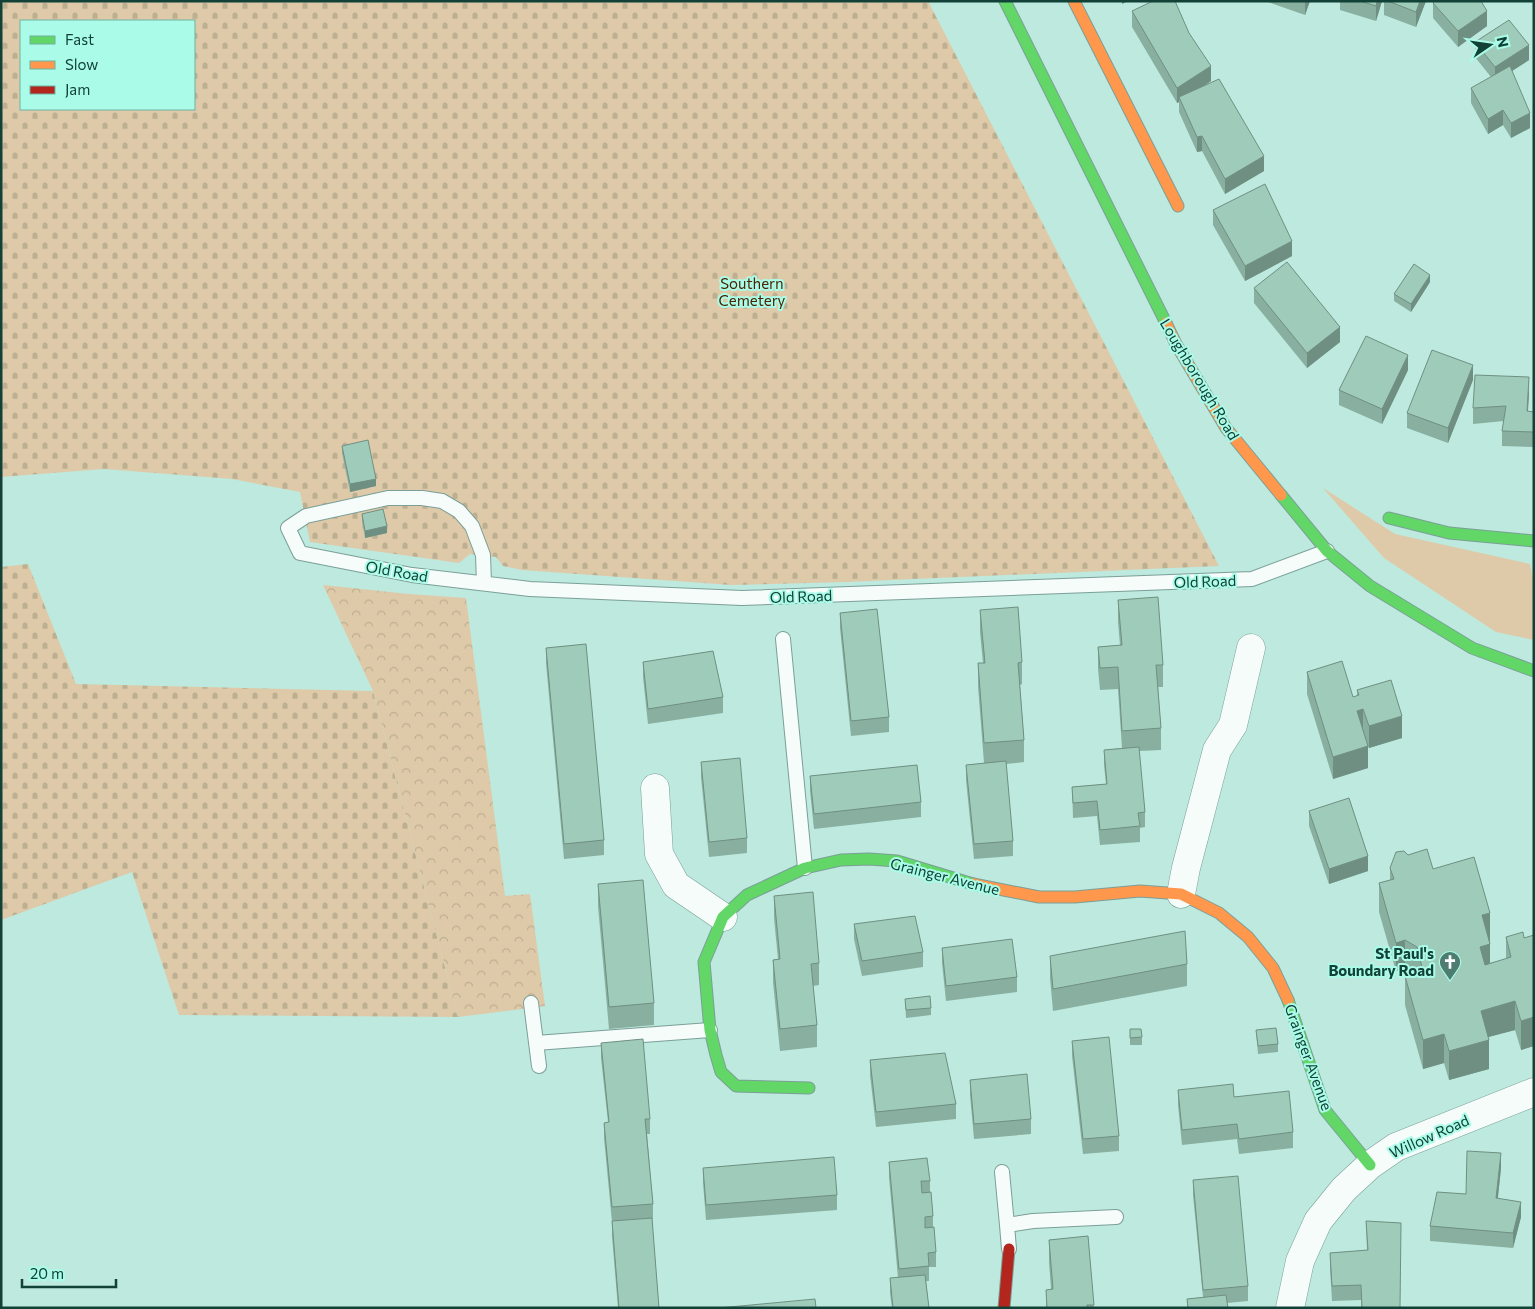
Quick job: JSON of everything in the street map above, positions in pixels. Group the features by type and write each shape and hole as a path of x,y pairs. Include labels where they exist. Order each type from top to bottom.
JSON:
{"street":[{"name":"Loughborough Road","path":"1005,1 1176,344 1226,428 1327,551 1370,586 1472,648 1534,671"},
{"path":"1074,1 1178,206"},
{"path":"1389,518 1449,532 1534,541"},
{"path":"1182,894 1186,868 1217,750 1233,725 1251,648"},
{"path":"655,788 660,854 676,885 722,917"},
{"name":"Grainger Avenue","path":"808,1088 736,1086 721,1072 710,1030 704,962 722,917 747,895 805,868 841,860 869,859 897,861 983,888 1040,898 1140,892 1182,894 1218,913 1248,937 1273,968 1290,1003 1325,1110 1370,1166"},
{"name":"Willow Road","path":"1290,1308 1300,1261 1318,1221 1344,1190 1370,1166 1396,1148 1534,1092"},
{"path":"1004,1308 1009,1250"}],"lane":[{"name":"Old Road","path":"484,583 483,555 472,526 459,511 442,502 422,498 388,498 306,516 288,528 300,553 412,575 530,589 742,598 1252,579 1327,551"},
{"path":"783,639 805,868"},
{"path":"531,1003 539,1066"},
{"path":"536,1043 710,1030"},
{"path":"1002,1172 1009,1250"},
{"path":"1007,1225 1033,1221 1116,1217"}],"green space":[{"name":"Southern Cemetery","path":"1,1 928,1 1219,566 731,585 522,570 503,566 496,557 470,554 459,563 310,542 300,492 232,479 104,469 1,477"},
{"path":"1323,488 1395,534 1530,564 1534,585 1534,640 1496,632 1384,558"},
{"path":"28,564 76,684 373,691 458,1017 179,1015 132,872 1,920 1,567"},
{"path":"323,585 466,598 505,896 530,894 545,1006 458,1017 373,691"}],"building":[{"path":"1153,1 1175,1 1189,33 1211,66 1177,88 1132,11"},
{"path":"1360,1 1377,1 1376,6"},
{"path":"1388,1 1420,1 1416,12"},
{"path":"1435,1 1481,1 1487,11 1458,31 1433,3"},
{"path":"1509,20 1529,45 1495,67 1475,42"},
{"path":"1510,66 1530,113 1511,123 1503,110 1488,119 1471,88"},
{"path":"1219,79 1264,156 1225,179 1202,136 1197,137 1179,97"},
{"path":"1265,184 1292,241 1245,266 1213,210"},
{"path":"1287,262 1340,327 1307,353 1254,288"},
{"path":"1414,264 1430,275 1411,304 1394,294"},
{"path":"1366,336 1408,355 1382,409 1339,390"},
{"path":"1432,350 1473,365 1448,428 1407,413"},
{"path":"1475,375 1529,377 1527,411 1534,412 1534,432 1502,431 1506,406 1473,408"},
{"path":"368,440 376,479 350,484 342,446"},
{"path":"383,509 387,526 365,531 362,514"},
{"path":"1158,597 1163,665 1156,665 1161,728 1122,731 1118,667 1100,668 1098,647 1122,645 1118,600"},
{"path":"1018,607 1022,662 1018,663 1024,740 984,743 978,663 985,663 980,610"},
{"path":"877,609 889,717 851,721 840,613"},
{"path":"586,644 604,840 564,844 546,648"},
{"path":"713,651 723,697 648,709 643,662"},
{"path":"1342,661 1353,697 1359,695 1357,690 1391,680 1402,716 1369,726 1363,709 1357,711 1368,746 1333,757 1307,672"},
{"path":"1139,747 1145,812 1138,813 1140,826 1100,830 1097,801 1073,803 1072,787 1107,784 1104,750"},
{"path":"740,758 747,838 709,842 701,762"},
{"path":"1006,761 1013,841 974,844 966,765"},
{"path":"917,765 921,802 814,814 810,776"},
{"path":"1349,798 1368,856 1329,869 1309,811"},
{"name":"St Paul's Boundary Road","path":"1427,849 1433,869 1474,857 1490,913 1482,915 1490,944 1480,947 1485,965 1511,957 1506,937 1523,932 1524,938 1534,935 1534,1017 1521,1021 1515,1001 1481,1011 1489,1040 1449,1051 1444,1034 1423,1040 1405,976 1423,971 1417,947 1405,940 1396,943 1379,883 1394,879 1390,868 1396,852 1404,851 1408,855"},
{"path":"643,880 654,1003 609,1007 598,884"},
{"path":"813,892 819,963 811,964 817,1025 780,1029 773,960 780,959 774,896"},
{"path":"915,916 923,952 862,961 854,924"},
{"path":"1185,931 1187,964 1053,989 1050,956"},
{"path":"1012,939 1017,977 946,986 942,948"},
{"path":"930,996 931,1008 906,1010 905,999"},
{"path":"1276,1028 1278,1044 1258,1046 1256,1030"},
{"path":"1130,1029 1141,1029 1142,1037 1130,1038"},
{"path":"1109,1037 1119,1136 1083,1139 1072,1041"},
{"path":"643,1039 650,1119 645,1119 653,1204 612,1207 604,1123 609,1122 601,1043"},
{"path":"945,1053 956,1104 876,1112 870,1060"},
{"path":"1027,1074 1031,1119 974,1124 970,1080"},
{"path":"1233,1084 1234,1097 1289,1091 1293,1132 1239,1139 1237,1124 1182,1130 1178,1090"},
{"path":"1467,1151 1501,1153 1496,1198 1521,1202 1513,1233 1430,1226 1437,1192 1466,1194"},
{"path":"834,1157 837,1195 706,1205 703,1168"},
{"path":"927,1158 930,1181 921,1181 922,1193 931,1192 933,1216 925,1217 925,1228 934,1227 936,1252 928,1253 929,1266 899,1269 889,1162"},
{"path":"1238,1176 1248,1286 1203,1290 1193,1180"},
{"path":"652,1218 659,1308 619,1308 612,1221"},
{"path":"1366,1221 1401,1223 1400,1308 1362,1308 1361,1285 1332,1286 1330,1253 1368,1250"},
{"path":"1088,1236 1094,1305 1087,1305 1087,1308 1047,1308 1046,1290 1053,1289 1049,1240"},
{"path":"925,1275 929,1308 893,1308 890,1278"},
{"path":"1226,1295 1228,1308 1188,1308 1187,1299"},
{"path":"815,1299 816,1308 719,1308"}],"traffic: fast":[{"path":"1005,1 1166,323"},
{"path":"1281,495 1327,551 1370,586 1472,648 1534,671"},
{"path":"1389,518 1449,533 1534,541"},
{"path":"809,1088 736,1086 721,1072 710,1030 704,962 723,917 747,895 805,868 841,860 897,861 973,884"},
{"path":"1288,1000 1325,1110 1370,1165"}],"traffic: slow":[{"path":"1074,1 1178,206"},
{"path":"1166,323 1176,344 1226,428 1281,495"},
{"path":"973,884 1039,897 1075,897 1140,891 1181,894 1219,913 1248,937 1273,968 1288,1000"}],"traffic: jam":[{"path":"1004,1308 1009,1249"}],"place":[{"name":"St Paul's Boundary Road","path":"1450,981"}]}
